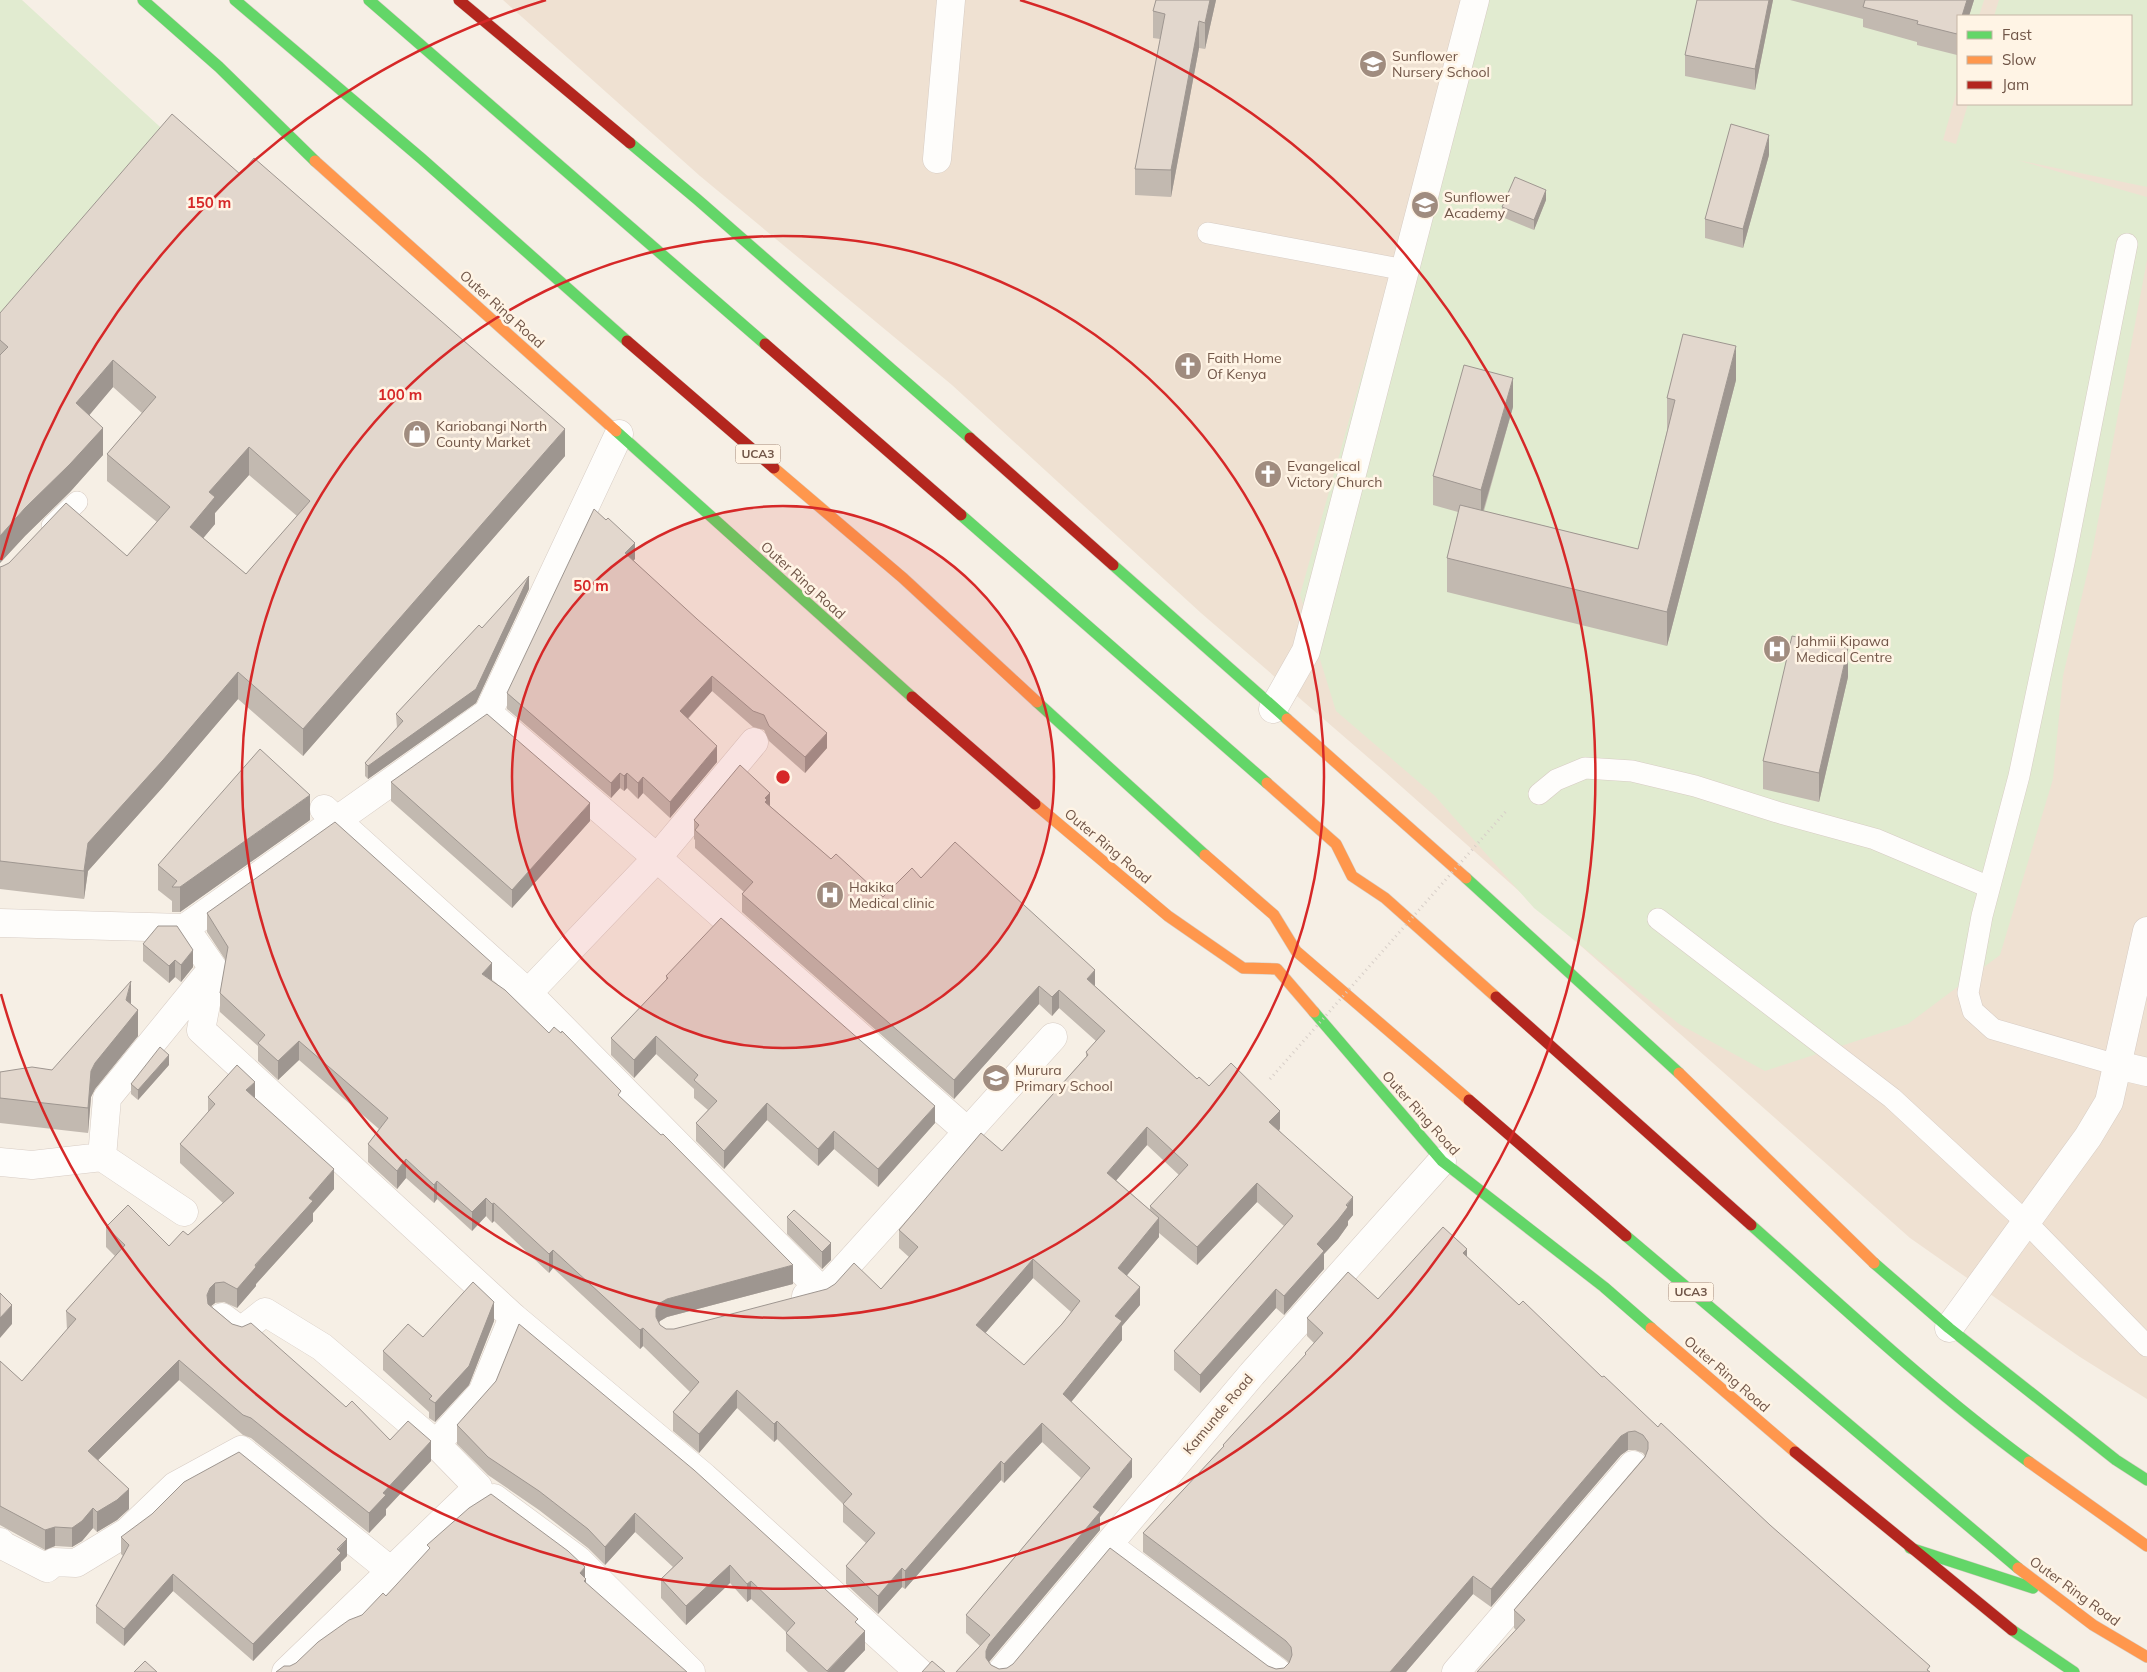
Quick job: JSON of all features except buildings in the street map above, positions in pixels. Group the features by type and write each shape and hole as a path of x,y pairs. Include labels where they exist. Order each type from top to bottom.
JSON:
{"main road":[{"name":"Outer Ring Road","path":"144,0 219,67 317,163 954,735 1168,916 1244,968 1277,969 1442,1161 1604,1287 1753,1418 1910,1548 2021,1637 2074,1672"},
{"name":"Outer Ring Road","path":"235,0 416,153 628,342 895,572 1183,836 1274,915 1296,951 1711,1310 1963,1524 2049,1593 2093,1625 2147,1657"},
{"path":"369,0 934,491 1336,844 1352,876 1385,898 1856,1319 1990,1433 2147,1546"},
{"path":"459,0 705,206 961,430 1482,892 1659,1053 1886,1275 1949,1328 2116,1460 2147,1480"},
{"path":"1910,1548 2049,1593"}],"street":[{"path":"937,159 951,0"},
{"path":"1274,709 1306,651 1475,0"},
{"path":"0,924 185,928 488,713 619,434"},
{"path":"488,713 657,858 967,1131"},
{"path":"528,993 657,858 754,742"},
{"path":"324,809 528,993 823,1292"},
{"path":"185,928 213,968 201,1030 513,1317 704,1477 919,1672"},
{"path":"1949,1328 2088,1137 2109,1102 2147,931"},
{"path":"102,1157 107,1098 213,968"},
{"path":"785,1302 823,1292 1053,1037"},
{"path":"2117,1065 2147,1072"},
{"path":"0,1162 32,1164 102,1157 184,1212"},
{"name":"Kamunde Road","path":"1001,1672 1252,1374 1442,1161"},
{"path":"222,1318 241,1331 265,1312 322,1347 436,1444 478,1486 578,1560 691,1672"},
{"path":"436,1444 482,1392 513,1317"},
{"path":"0,1542 4,1546 47,1568 54,1562 76,1564 127,1532 175,1486 242,1450 391,1571"},
{"path":"1456,1672 1633,1465"},
{"path":"286,1672 478,1486"},
{"path":"1108,1545 1277,1672"}],"lane":[{"path":"1208,234 1405,270"},
{"path":"2117,1065 1993,1029 1973,1011 1968,993 1982,916 2019,776 2067,548 2127,244"},
{"path":"41,537 77,502"},
{"path":"1539,794 1556,780 1584,768 1632,771 1695,786 1777,812 1875,839 1989,887"},
{"path":"1658,919 1892,1098 2026,1222 2147,1346"}],"path":[{"path":"1270,1079 1507,810"}],"shaded area":[{"path":"503,0 2147,0 2147,1399 2080,1357 1910,1238 1385,772 1201,613 952,385 700,176"}],"green space":[{"path":"0,0 22,0 171,137 0,342"},
{"path":"1467,0 1984,0 1979,15 1957,15 1957,91 1943,140 1956,144 1968,105 2132,105 2132,15 1994,15 1999,0 2147,0 2147,187 2017,160 2147,197 2147,260 2092,553 2063,676 2053,779 2000,955 1908,1024 1765,1071 1679,1024 1534,908 1435,796 1336,711 1300,595"}],"traffic: fast":[{"path":"143,0 219,67 315,161"},
{"path":"235,0 422,159 627,341"},
{"path":"369,0 765,344"},
{"path":"630,143 698,200 970,438"},
{"path":"616,431 912,697"},
{"path":"961,515 1267,783"},
{"path":"1113,565 1287,719"},
{"path":"1037,702 1205,855"},
{"path":"1466,878 1679,1073"},
{"path":"1314,1012 1442,1161 1604,1287 1651,1328"},
{"path":"1751,1225 1922,1377 2029,1462"},
{"path":"1626,1236 2018,1568"},
{"path":"1874,1263 1949,1328 2116,1460 2147,1480"},
{"path":"1910,1548 2033,1588"},
{"path":"2012,1630 2074,1672"}],"traffic: slow":[{"path":"315,161 616,431"},
{"path":"774,468 903,578 1037,702"},
{"path":"1287,719 1466,878"},
{"path":"1267,783 1336,844 1352,876 1385,898 1496,997"},
{"path":"1035,804 1168,916 1243,968 1277,969 1314,1012"},
{"path":"1205,855 1274,915 1296,951 1469,1100"},
{"path":"1679,1073 1874,1263"},
{"path":"1651,1328 1795,1452"},
{"path":"2029,1462 2147,1546"},
{"path":"2018,1568 2093,1625 2147,1657"}],"traffic: jam":[{"path":"459,0 630,143"},
{"path":"627,341 774,468"},
{"path":"765,344 961,515"},
{"path":"970,438 1113,565"},
{"path":"912,697 1035,804"},
{"path":"1496,997 1751,1225"},
{"path":"1469,1100 1626,1236"},
{"path":"1795,1452 2012,1630"}],"place":[{"name":"Sunflower Nursery School","path":"1373,64"},
{"name":"Sunflower Academy","path":"1425,205"},
{"name":"Faith Home Of Kenya","path":"1188,366"},
{"name":"Kariobangi North County Market","path":"417,434"},
{"name":"Evangelical Victory Church","path":"1268,474"},
{"name":"Jahmii Kipawa Medical Centre","path":"1777,649"},
{"name":"Hakika Medical clinic","path":"830,895"},
{"name":"Murura Primary School","path":"996,1078"}]}
